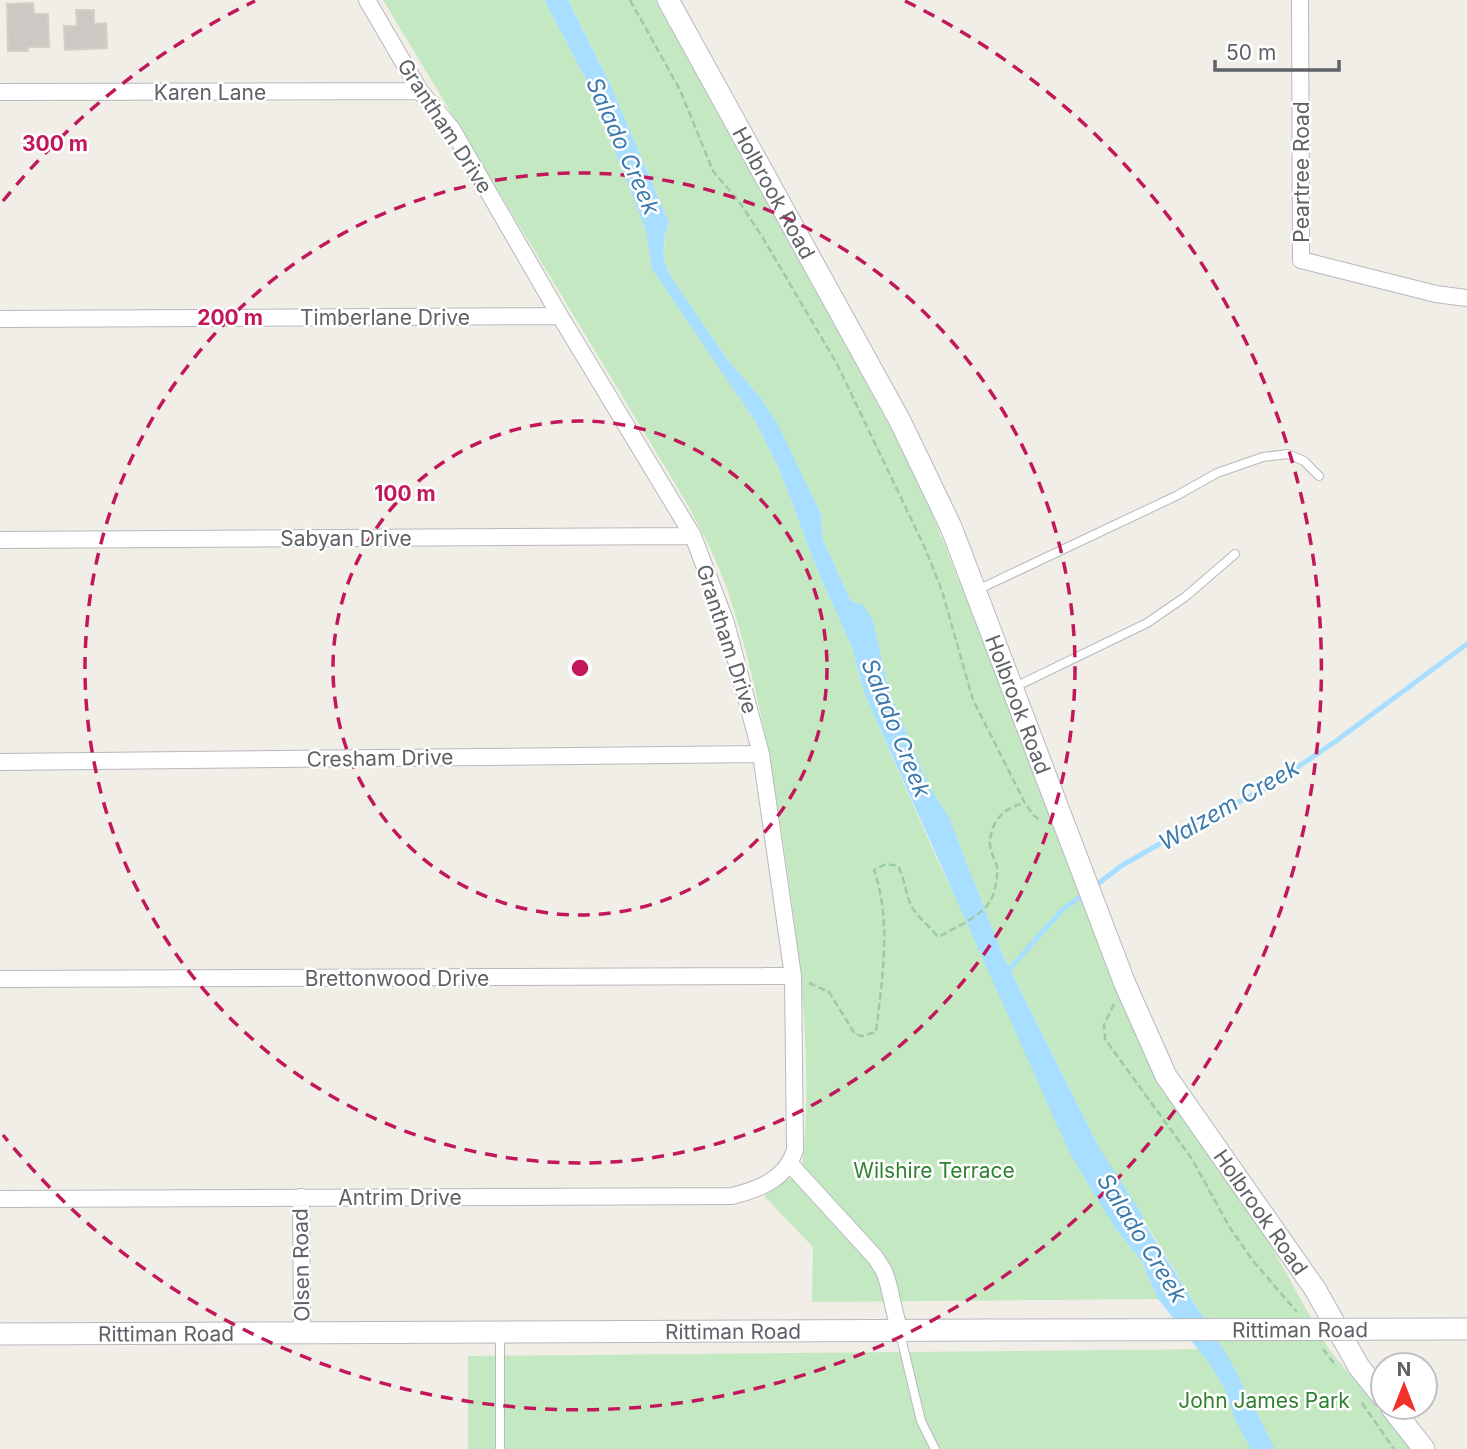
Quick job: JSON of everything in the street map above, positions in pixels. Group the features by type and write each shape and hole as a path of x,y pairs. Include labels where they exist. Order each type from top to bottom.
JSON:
{"street":[{"name":"Grantham Drive","path":"367,0 420,91 452,129 560,316 693,536 726,623 761,754 793,976 794,1150 790,1164"},
{"name":"Holbrook Road","path":"668,0 900,421 951,527 1108,940 1141,1024 1166,1076 1315,1289 1359,1367 1369,1380"},
{"name":"Peartree Road","path":"1300,0 1301,260 1436,294 1467,298"},
{"name":"Karen Lane","path":"0,92 420,91"},
{"name":"Timberlane Drive","path":"0,319 560,316"},
{"name":"Sabyan Drive","path":"0,540 693,536"},
{"name":"Cresham Drive","path":"0,762 761,754"},
{"name":"Brettonwood Drive","path":"0,979 793,976"},
{"name":"Antrim Drive","path":"0,1199 732,1196 768,1183 790,1164"},
{"path":"790,1164 875,1257 884,1271 899,1330"},
{"name":"Olsen Road","path":"300,1197 302,1332"},
{"name":"Rittiman Road","path":"0,1334 1467,1329"},
{"path":"1402,1421 1424,1449"}],"lane":[{"path":"975,591 1176,496 1217,473 1263,457 1287,454 1304,461 1319,476"},
{"path":"1013,689 1147,623 1185,597 1236,554"},
{"path":"899,1330 921,1421 935,1449"},
{"path":"500,1331 500,1449"}],"path":[{"path":"630,0 680,90 713,171 740,203 763,238 837,364 925,548 942,591 972,700 1025,803 1034,816 1047,824"},
{"path":"793,976 829,992 855,1034 862,1037 876,1032 884,968 884,922 874,870 886,864 898,866 904,876 914,910 937,936 942,935 984,909 990,900 997,879 997,868 989,843 998,817 1009,807 1025,803"},
{"path":"1115,995 1104,1026 1105,1040 1192,1159 1230,1228 1254,1262 1303,1320"},
{"path":"1322,1348 1329,1357"}],"green space":[{"name":"Wilshire Terrace","path":"383,0 544,0 590,87 646,231 652,269 755,421 780,471 817,569 852,648 865,695 937,859 1115,1228 1142,1262 1158,1299 812,1302 813,1247 764,1196 802,1170 806,1093 804,1016 791,900 770,760 756,692 728,592 714,556 685,500"},
{"name":"John James Park","path":"568,0 655,0 894,434 932,513 1124,1009 1159,1081 1257,1221 1328,1348 1369,1398 1369,1421 1388,1421 1411,1449 468,1449 468,1356 1223,1349 1100,1149 1003,956 949,817 930,788 889,691 873,620 863,605 851,601 823,540 821,513 760,397 728,360 671,277 664,250 669,222 611,86"}],"water":[{"name":"Salado Creek","path":"544,0 568,0 611,86 669,222 664,250 665,263 671,277 728,360 760,397 777,423 821,514 823,540 851,601 863,605 873,620 889,691 930,788 949,817 1003,956 1100,1149 1230,1360 1275,1449 1251,1449 1235,1420 1226,1391 1209,1363 1158,1299 1142,1262 1115,1228 1069,1152 865,695 852,648 817,569 780,471 755,421 652,269 646,231 590,87"}],"building":[{"path":"33,3 34,14 48,14 49,47 8,51 7,4"},
{"path":"76,10 94,10 94,24 106,23 107,48 65,50 64,26 77,26"}],"waterway":[{"name":"Walzem Creek","path":"1095,886 1121,866 1189,827 1270,786 1467,644"},
{"name":"Walzem Creek","path":"1005,974 1062,910 1084,894"}]}
